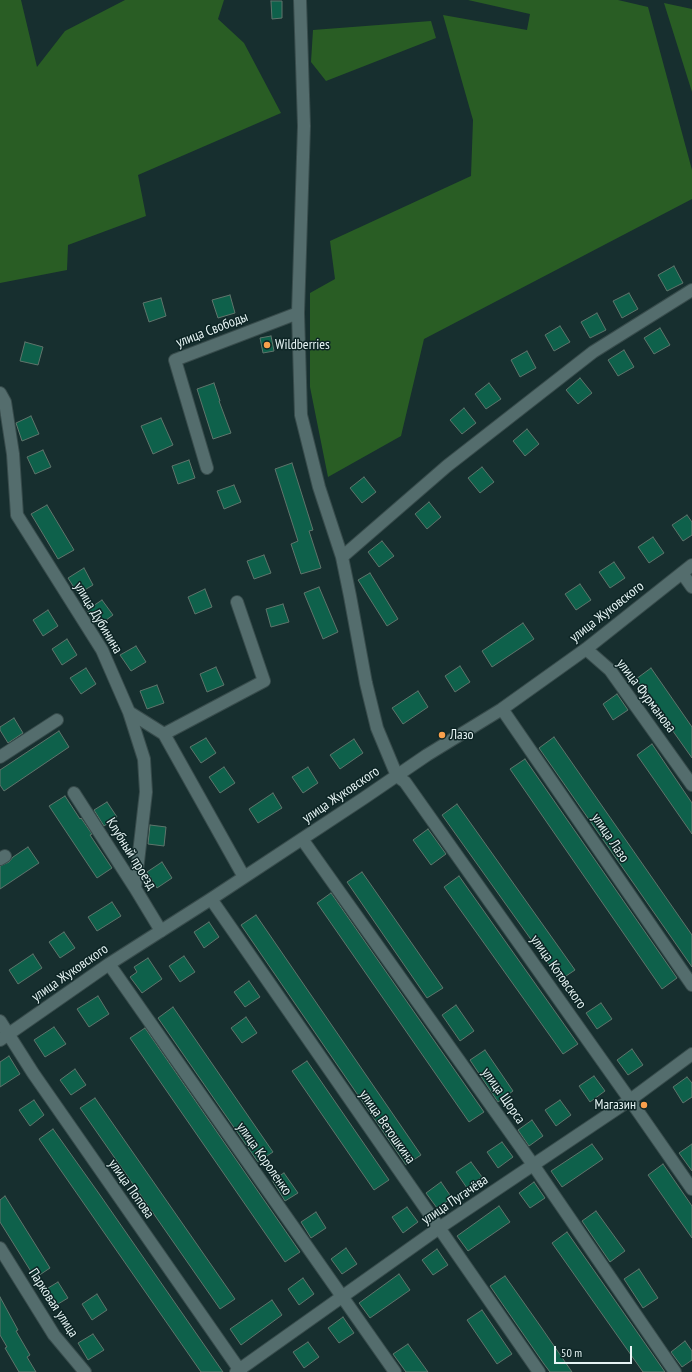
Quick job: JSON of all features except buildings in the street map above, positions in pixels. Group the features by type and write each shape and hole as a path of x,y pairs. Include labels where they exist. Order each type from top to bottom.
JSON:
{"street":[{"path":"300,0 304,126 298,314 301,415 318,486 342,557 366,683 377,728 396,776"},
{"path":"342,557 447,466 593,352 692,290"},
{"name":"улица Свободы","path":"207,468 175,360 298,314"},
{"name":"улица Дубинина","path":"0,393 5,402 13,454 16,515 102,650 129,712 144,759 146,792 135,888"},
{"name":"улица Жуковского","path":"4,1038 109,964 302,839 427,755 502,709 586,649 692,565"},
{"path":"682,573 692,587"},
{"path":"164,734 264,681 237,602"},
{"name":"улица Фурманова","path":"586,649 610,670 692,785"},
{"name":"улица Лазо","path":"502,709 692,985"},
{"path":"129,712 164,734 244,877"},
{"path":"0,757 57,720"},
{"name":"улица Котовского","path":"396,776 405,782 692,1189"},
{"name":"Клубный проезд","path":"74,793 135,888 160,931"},
{"name":"улица Щорса","path":"302,839 534,1166 675,1372"},
{"name":"улица Ветошкина","path":"210,899 539,1372"},
{"name":"улица Короленко","path":"109,964 395,1372"},
{"name":"улица Попова","path":"0,1021 4,1038 33,1074 239,1371"},
{"name":"улица Пугачёва","path":"239,1371 439,1228 534,1166 630,1100 692,1054"},
{"name":"Парковая улица","path":"0,1248 54,1335 84,1372"}],"green space":[{"path":"0,0 21,0 37,67 65,31 125,0 224,0 218,19 244,43 281,113 138,175 146,216 68,245 67,270 0,283"},
{"path":"468,0 618,0 648,7 692,170 692,199 424,339 401,436 328,477 310,387 310,293 335,279 330,241 471,176 473,120 443,15 527,30 530,14"},
{"path":"664,3 692,9 692,92"},
{"path":"431,21 436,38 326,81 311,62 313,30"}],"place":[{"name":"Wildberries","path":"267,345"},
{"name":"Лазо","path":"442,735"},
{"name":"Магазин","path":"644,1105"}]}
